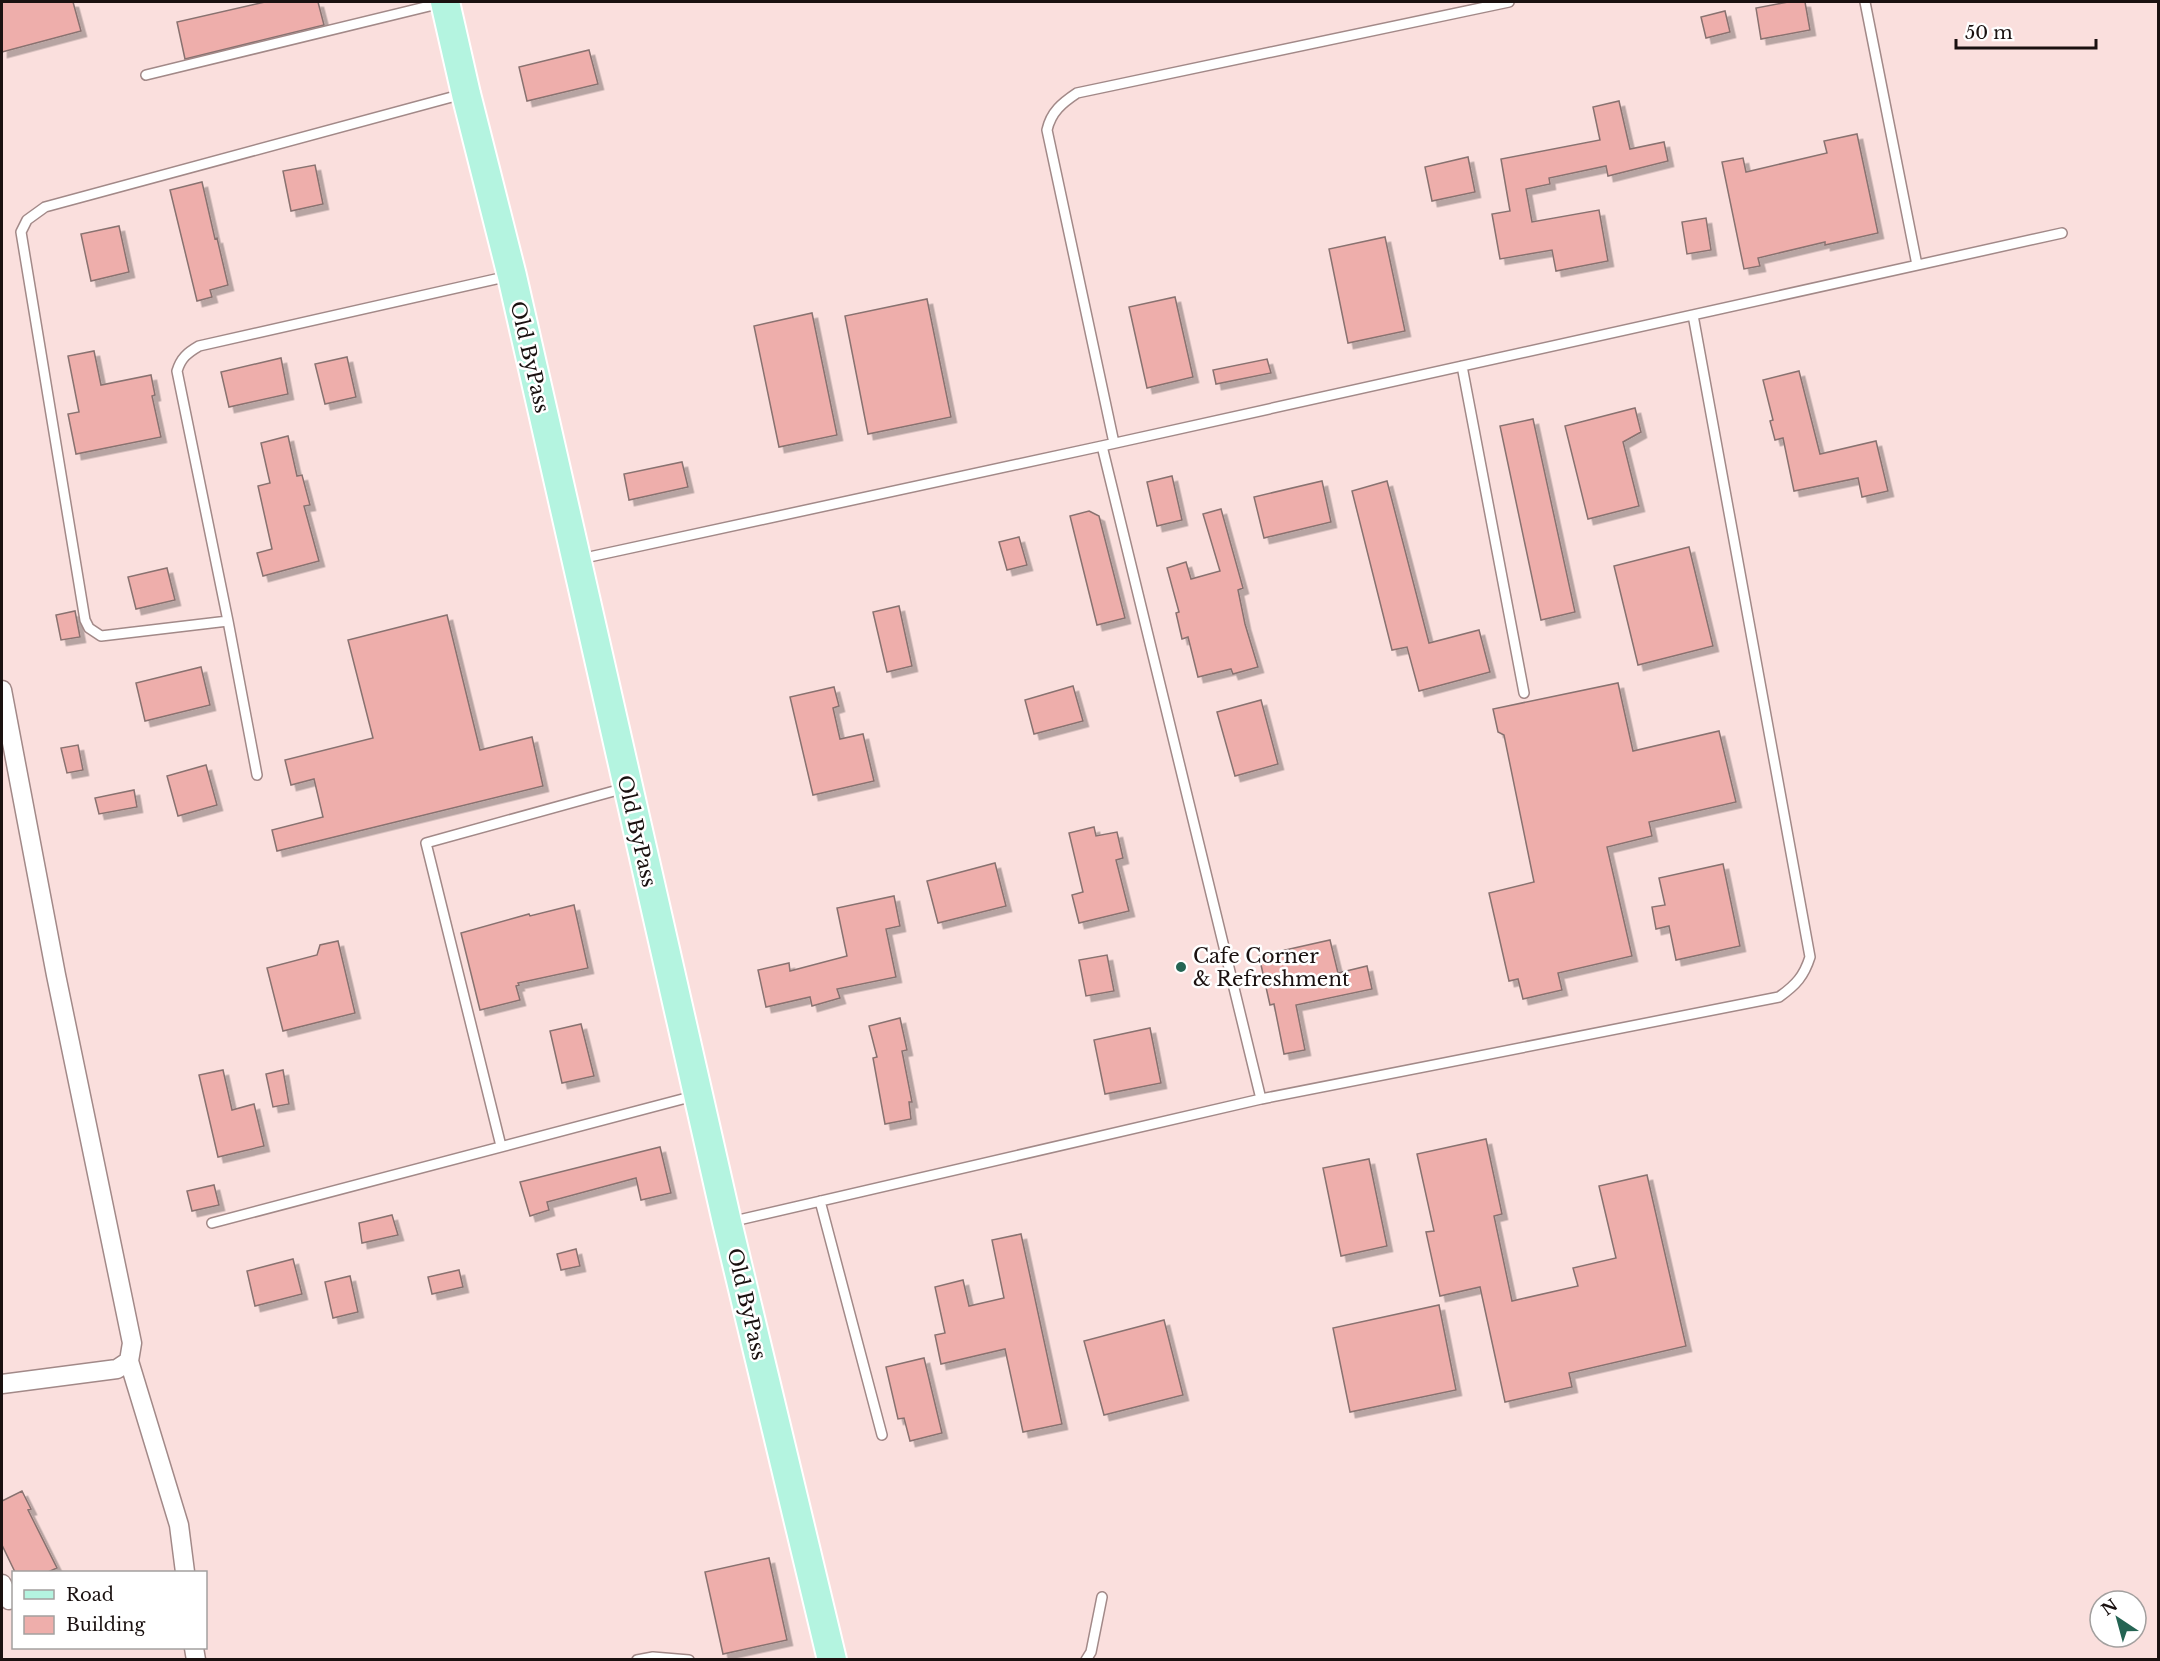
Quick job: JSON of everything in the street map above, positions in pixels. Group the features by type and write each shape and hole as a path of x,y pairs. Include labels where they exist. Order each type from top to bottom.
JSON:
{"main road":[{"name":"Old ByPass","path":"445,2 465,94 512,276 578,560 627,788 700,1095 727,1222 832,1659"}],"street":[{"path":"2,690 56,975 132,1344 129,1361 179,1526 185,1571"},
{"path":"2,1384 117,1369 129,1361"}],"lane":[{"path":"146,75 445,2"},
{"path":"1114,443 1047,130 1049,120 1055,110 1077,93 1509,2"},
{"path":"1865,2 1917,265"},
{"path":"228,621 101,636 89,628 85,620 21,232 27,220 45,207 465,94"},
{"path":"578,560 2062,233"},
{"path":"257,776 177,371 180,359 199,346 512,276"},
{"path":"727,1222 1261,1099 1779,998 1796,985 1804,974 1810,957 1693,315"},
{"path":"1462,366 1524,693"},
{"path":"1102,446 1261,1099"},
{"path":"501,1146 426,843 627,788"},
{"path":"212,1223 700,1095"},
{"path":"820,1201 882,1435"},
{"path":"1086,1659 1090,1652 1102,1597"},
{"path":"637,1659 653,1657 689,1659"}],"building":[{"path":"2,2 73,2 81,31 2,52"},
{"path":"265,2 318,2 324,25 185,59 177,22"},
{"path":"1788,2 1805,2 1810,30 1761,39 1756,8"},
{"path":"1725,11 1730,32 1706,38 1701,17"},
{"path":"589,50 598,84 527,101 519,67"},
{"path":"1619,101 1630,149 1664,142 1668,161 1608,176 1606,166 1549,178 1550,184 1526,189 1532,222 1599,210 1608,261 1556,271 1552,250 1500,259 1492,214 1510,211 1501,159 1600,140 1593,107"},
{"path":"1857,134 1878,233 1825,245 1825,242 1758,258 1760,266 1744,269 1722,162 1743,158 1746,172 1827,153 1824,141"},
{"path":"1468,157 1475,192 1432,201 1425,167"},
{"path":"315,165 323,204 291,211 283,171"},
{"path":"202,182 228,285 210,290 212,297 197,301 170,190"},
{"path":"1706,218 1711,250 1687,254 1682,222"},
{"path":"119,226 129,272 91,281 81,234"},
{"path":"1385,237 1405,331 1348,343 1329,249"},
{"path":"1175,297 1193,377 1147,388 1129,307"},
{"path":"927,299 951,417 868,434 845,316"},
{"path":"812,313 837,435 779,447 754,326"},
{"path":"94,351 101,385 151,375 155,395 152,396 161,437 76,454 68,414 79,412 68,356"},
{"path":"347,357 356,397 325,404 315,364"},
{"path":"281,358 288,394 229,407 221,372"},
{"path":"1267,359 1271,373 1216,384 1213,370"},
{"path":"1799,371 1820,454 1876,441 1888,491 1862,497 1858,478 1794,491 1783,438 1775,440 1770,421 1773,420 1763,380"},
{"path":"1635,408 1641,432 1623,442 1639,506 1588,519 1565,426"},
{"path":"1533,419 1575,612 1541,620 1500,426"},
{"path":"288,436 297,476 302,475 310,505 304,506 319,561 263,576 257,553 272,549 258,486 270,483 261,443"},
{"path":"682,462 688,487 629,500 624,474"},
{"path":"1172,476 1182,520 1157,526 1147,482"},
{"path":"1322,481 1331,522 1264,538 1254,497"},
{"path":"1387,481 1429,643 1479,630 1490,672 1419,691 1407,647 1392,650 1352,491"},
{"path":"1221,509 1243,588 1238,590 1258,667 1233,674 1231,669 1198,677 1188,637 1182,639 1176,613 1179,612 1167,568 1186,562 1191,579 1220,571 1203,514"},
{"path":"1089,511 1099,516 1125,618 1097,625 1070,516"},
{"path":"1019,537 1027,565 1007,570 999,542"},
{"path":"1689,547 1713,646 1638,665 1614,566"},
{"path":"167,568 175,600 136,609 128,577"},
{"path":"899,606 912,666 887,672 873,612"},
{"path":"75,611 80,637 61,640 56,615"},
{"path":"447,615 480,750 532,737 543,786 277,851 272,830 323,817 314,779 291,785 285,760 373,738 348,640"},
{"path":"201,667 210,705 145,721 136,683"},
{"path":"1618,683 1633,751 1719,731 1736,802 1649,822 1652,836 1607,847 1632,956 1558,973 1562,990 1523,999 1518,979 1509,981 1489,893 1534,882 1504,735 1498,732 1493,709"},
{"path":"1073,686 1083,721 1034,734 1025,700"},
{"path":"834,687 839,706 833,708 840,739 863,734 874,781 813,795 790,697"},
{"path":"1261,700 1278,764 1235,776 1217,712"},
{"path":"78,745 83,770 67,773 61,748"},
{"path":"206,765 217,805 178,816 167,776"},
{"path":"134,790 137,807 99,814 95,798"},
{"path":"1094,827 1096,836 1117,832 1123,858 1116,860 1129,911 1079,923 1072,895 1083,892 1069,833"},
{"path":"995,863 1006,906 938,923 927,881"},
{"path":"1723,864 1740,946 1676,960 1669,926 1656,929 1652,907 1665,905 1659,878"},
{"path":"894,896 900,926 886,929 896,977 837,989 840,998 812,1006 810,997 766,1007 758,970 789,963 790,971 847,956 837,908"},
{"path":"574,905 588,968 518,983 519,985 516,986 520,1000 480,1010 461,933 529,914 530,916"},
{"path":"1330,940 1338,973 1367,966 1372,989 1296,1005 1305,1050 1284,1054 1274,1004 1270,1005 1259,956"},
{"path":"338,941 355,1013 283,1031 267,968 317,955 320,945"},
{"path":"1107,955 1114,991 1086,996 1079,960"},
{"path":"900,1018 907,1050 902,1051 912,1102 909,1102 911,1119 885,1124 873,1058 877,1057 869,1026"},
{"path":"581,1024 594,1076 562,1083 550,1031"},
{"path":"1150,1028 1161,1083 1105,1094 1094,1040"},
{"path":"223,1070 232,1110 254,1104 264,1146 218,1157 199,1075"},
{"path":"283,1070 289,1104 273,1107 266,1074"},
{"path":"1486,1139 1502,1214 1494,1216 1512,1301 1578,1286 1573,1268 1616,1258 1599,1186 1647,1175 1686,1346 1569,1373 1572,1387 1505,1402 1480,1287 1440,1296 1426,1232 1434,1231 1417,1154"},
{"path":"660,1147 671,1193 641,1200 636,1178 547,1202 549,1210 530,1216 520,1182"},
{"path":"1369,1159 1387,1246 1341,1256 1323,1168"},
{"path":"214,1185 219,1205 192,1211 187,1191"},
{"path":"392,1215 398,1235 362,1243 359,1223"},
{"path":"1021,1234 1062,1424 1023,1432 1005,1349 941,1364 935,1335 945,1333 935,1287 963,1280 969,1306 1004,1298 992,1240"},
{"path":"576,1249 580,1266 561,1270 557,1254"},
{"path":"293,1259 302,1294 255,1306 247,1271"},
{"path":"459,1270 463,1287 432,1294 428,1277"},
{"path":"350,1276 358,1312 333,1318 325,1282"},
{"path":"1439,1305 1456,1390 1350,1412 1333,1328"},
{"path":"1164,1320 1183,1395 1104,1415 1084,1341"},
{"path":"924,1358 942,1433 910,1441 904,1418 898,1419 886,1367"},
{"path":"22,1491 31,1509 28,1510 57,1568 50,1571 15,1571 2,1545 2,1501"},
{"path":"769,1558 787,1640 723,1654 705,1572"}],"place":[{"name":"Cafe Corner & Refreshment","path":"1181,967"}]}
